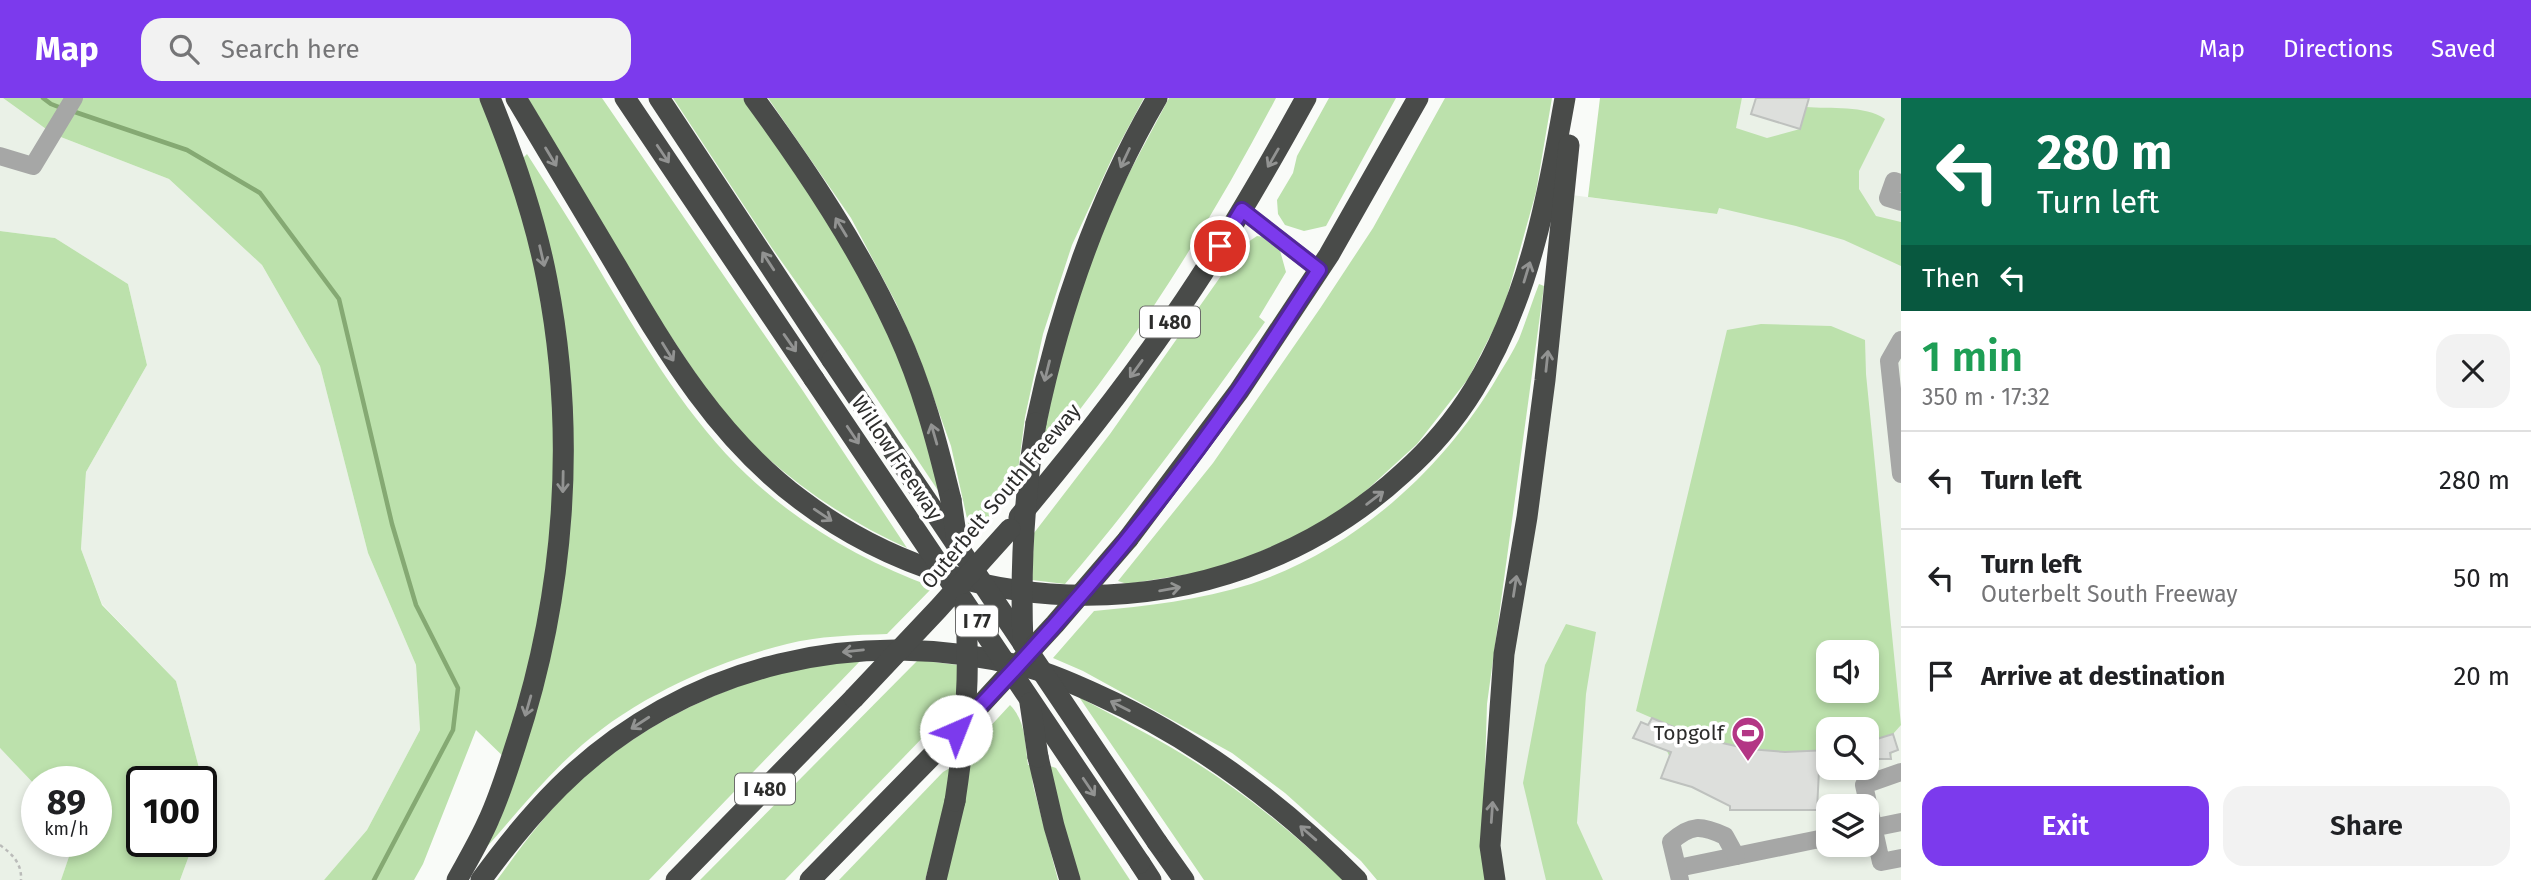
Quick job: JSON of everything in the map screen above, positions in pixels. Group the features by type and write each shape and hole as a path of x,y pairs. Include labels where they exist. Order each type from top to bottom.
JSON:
{"highway":[{"path":"457,880 489,818 523,724 539,666 556,576 563,493 561,385 547,280 523,185 490,98"},
{"path":"516,98 673,361 716,420 770,474 801,500 837,524 903,559 939,572 995,586 1044,594 1102,597 1193,585 1281,555 1335,527 1382,493 1440,436 1472,393 1498,347 1518,301 1549,189 1565,98"},
{"name":"Willow Freeway","path":"625,98 1146,871"},
{"name":"Willow Freeway","path":"659,98 832,360 1184,880"},
{"path":"754,98 816,186 873,282 916,377 929,415 951,500 968,641 964,744 955,801 936,880"},
{"path":"1070,880 1038,757 1025,662 1022,606 1026,500 1036,422 1057,333 1073,281 1105,200 1135,135 1157,98"},
{"name":"Outerbelt South Freeway","path":"676,880 854,698 1010,529 1086,437 1185,301 1242,210 1306,98"},
{"path":"810,880 974,712 1128,539 1239,391 1319,270 1418,98"},
{"path":"1496,880 1490,846 1504,654 1527,517 1545,380 1574,98"},
{"path":"481,880 530,817 560,785 594,756 657,712 722,681 769,666 825,654 908,648 955,653 1034,669 1118,704 1223,766 1273,803 1357,880"}],"lane":[{"path":"0,156 33,166 74,98"},
{"path":"1901,183 1894,181 1888,198 1901,202"},
{"path":"1242,210 1319,270"},
{"path":"1901,340 1889,361 1901,471"},
{"path":"1865,794 1864,785 1901,772"},
{"path":"1879,826 1901,822"},
{"path":"1736,856 1726,836 1705,827 1684,831 1671,842 1679,874 1736,856 1816,840"},
{"path":"1879,856 1881,862 1901,858"}],"path":[{"path":"0,845 14,857 21,872 21,880"}],"shaded area":[{"path":"0,98 3,98 53,134 169,179 262,265 320,366 368,553 416,665 420,730 367,830 324,880 180,880 188,857 217,857 217,766 198,766 176,681 102,604 81,549 86,472 147,365 128,284 55,238 0,231"},
{"path":"1742,98 1901,98 1901,880 1496,880 1490,846 1564,194 1717,214"},
{"path":"0,748 21,770 21,857 69,857 61,880 0,880"}],"green space":[{"path":"3,98 490,98 537,235 563,493 510,763 476,730 423,864 414,880 324,880 367,830 420,730 416,665 368,553 320,366 262,265 169,179 53,134"},
{"path":"528,98 602,98 907,548 851,519 815,496 765,456 728,417 696,374 637,284"},
{"path":"673,98 743,98 821,209 889,329 931,449 939,492 843,348 772,248"},
{"path":"768,98 1144,98 1114,154 1072,245 1043,334 1025,417 1015,493 972,541 951,446 918,354 896,303 851,218"},
{"path":"1169,98 1276,98 1224,193 1167,286 1073,419 1039,461 1059,364 1087,269 1119,194"},
{"path":"1329,98 1396,98 1326,226 1304,231 1285,225 1278,214 1277,200 1293,173 1297,156"},
{"path":"1445,98 1552,98 1536,192 1503,311 1468,379 1417,444 1358,498 1314,528 1221,569 1127,584 1118,581 1213,463 1321,307 1373,228"},
{"path":"1600,98 1742,98 1736,128 1767,138 1800,129 1806,107 1847,108 1885,119 1859,171 1859,189 1876,216 1901,222 1901,266 1844,240 1719,208 1717,214 1588,197"},
{"path":"527,154 653,358 726,454 767,493 811,526 882,566 933,587 887,634 799,641 760,651 706,671 653,696 604,727 568,757 484,850 570,486 523,158"},
{"path":"0,231 55,238 128,284 147,365 86,472 81,549 102,605 176,681 198,766 126,766 126,857 188,857 180,880 61,880 69,857 112,857 112,766 21,766 21,770 0,748"},
{"path":"1257,236 1271,238 1279,247 1286,272 1259,317 1265,322 1168,455 1065,584 1032,580 1034,533 1110,434 1242,246"},
{"path":"1539,284 1544,286 1487,704 1483,832 1487,880 1377,880 1361,861 1285,793 1232,753 1083,671 1053,658 1094,611 1154,604 1232,590 1289,569 1360,528 1423,474 1476,410 1517,344"},
{"path":"1761,324 1831,326 1865,340 1866,374 1901,725 1893,734 1891,759 1879,759 1879,717 1816,717 1816,780 1819,780 1816,810 1730,810 1729,802 1662,777 1670,758 1667,751 1633,738 1641,722 1648,725 1652,718 1636,711 1727,330"},
{"path":"1566,624 1596,632 1586,694 1577,823 1603,880 1546,880 1523,783 1545,665"},
{"path":"863,658 649,880 497,880 564,796 597,766 644,732 697,704 752,681 779,673"},
{"path":"918,660 958,665 957,702 785,880 700,880"},
{"path":"1079,697 1225,782 1286,829 1343,880 1204,880"},
{"path":"1010,705 1022,725 1028,765 1031,765 1033,785 1058,880 946,880 963,809 972,746"},
{"path":"1047,765 1056,768 1130,880 1079,880"},
{"path":"950,768 946,806 925,880 839,880 943,772"}],"building":[{"path":"1756,98 1809,98 1800,129 1751,114"},
{"name":"Topgolf","path":"1652,718 1700,738 1749,749 1785,752 1816,751 1816,780 1818,780 1816,810 1730,810 1730,806 1692,787 1661,778 1671,752 1633,738 1641,722 1648,725"},
{"path":"1893,734 1898,750 1890,753 1891,759 1879,759 1879,738"}],"waterway":[{"path":"43,98 64,109"},
{"path":"72,111 187,150 260,193 339,299 392,524 416,605 458,688 453,730 374,880"}],"place":[{"name":"Topgolf","path":"1748,763"}],"route":[{"path":"956,731 1055,624 1128,539 1239,391 1319,270 1242,210 1220,246"}]}
